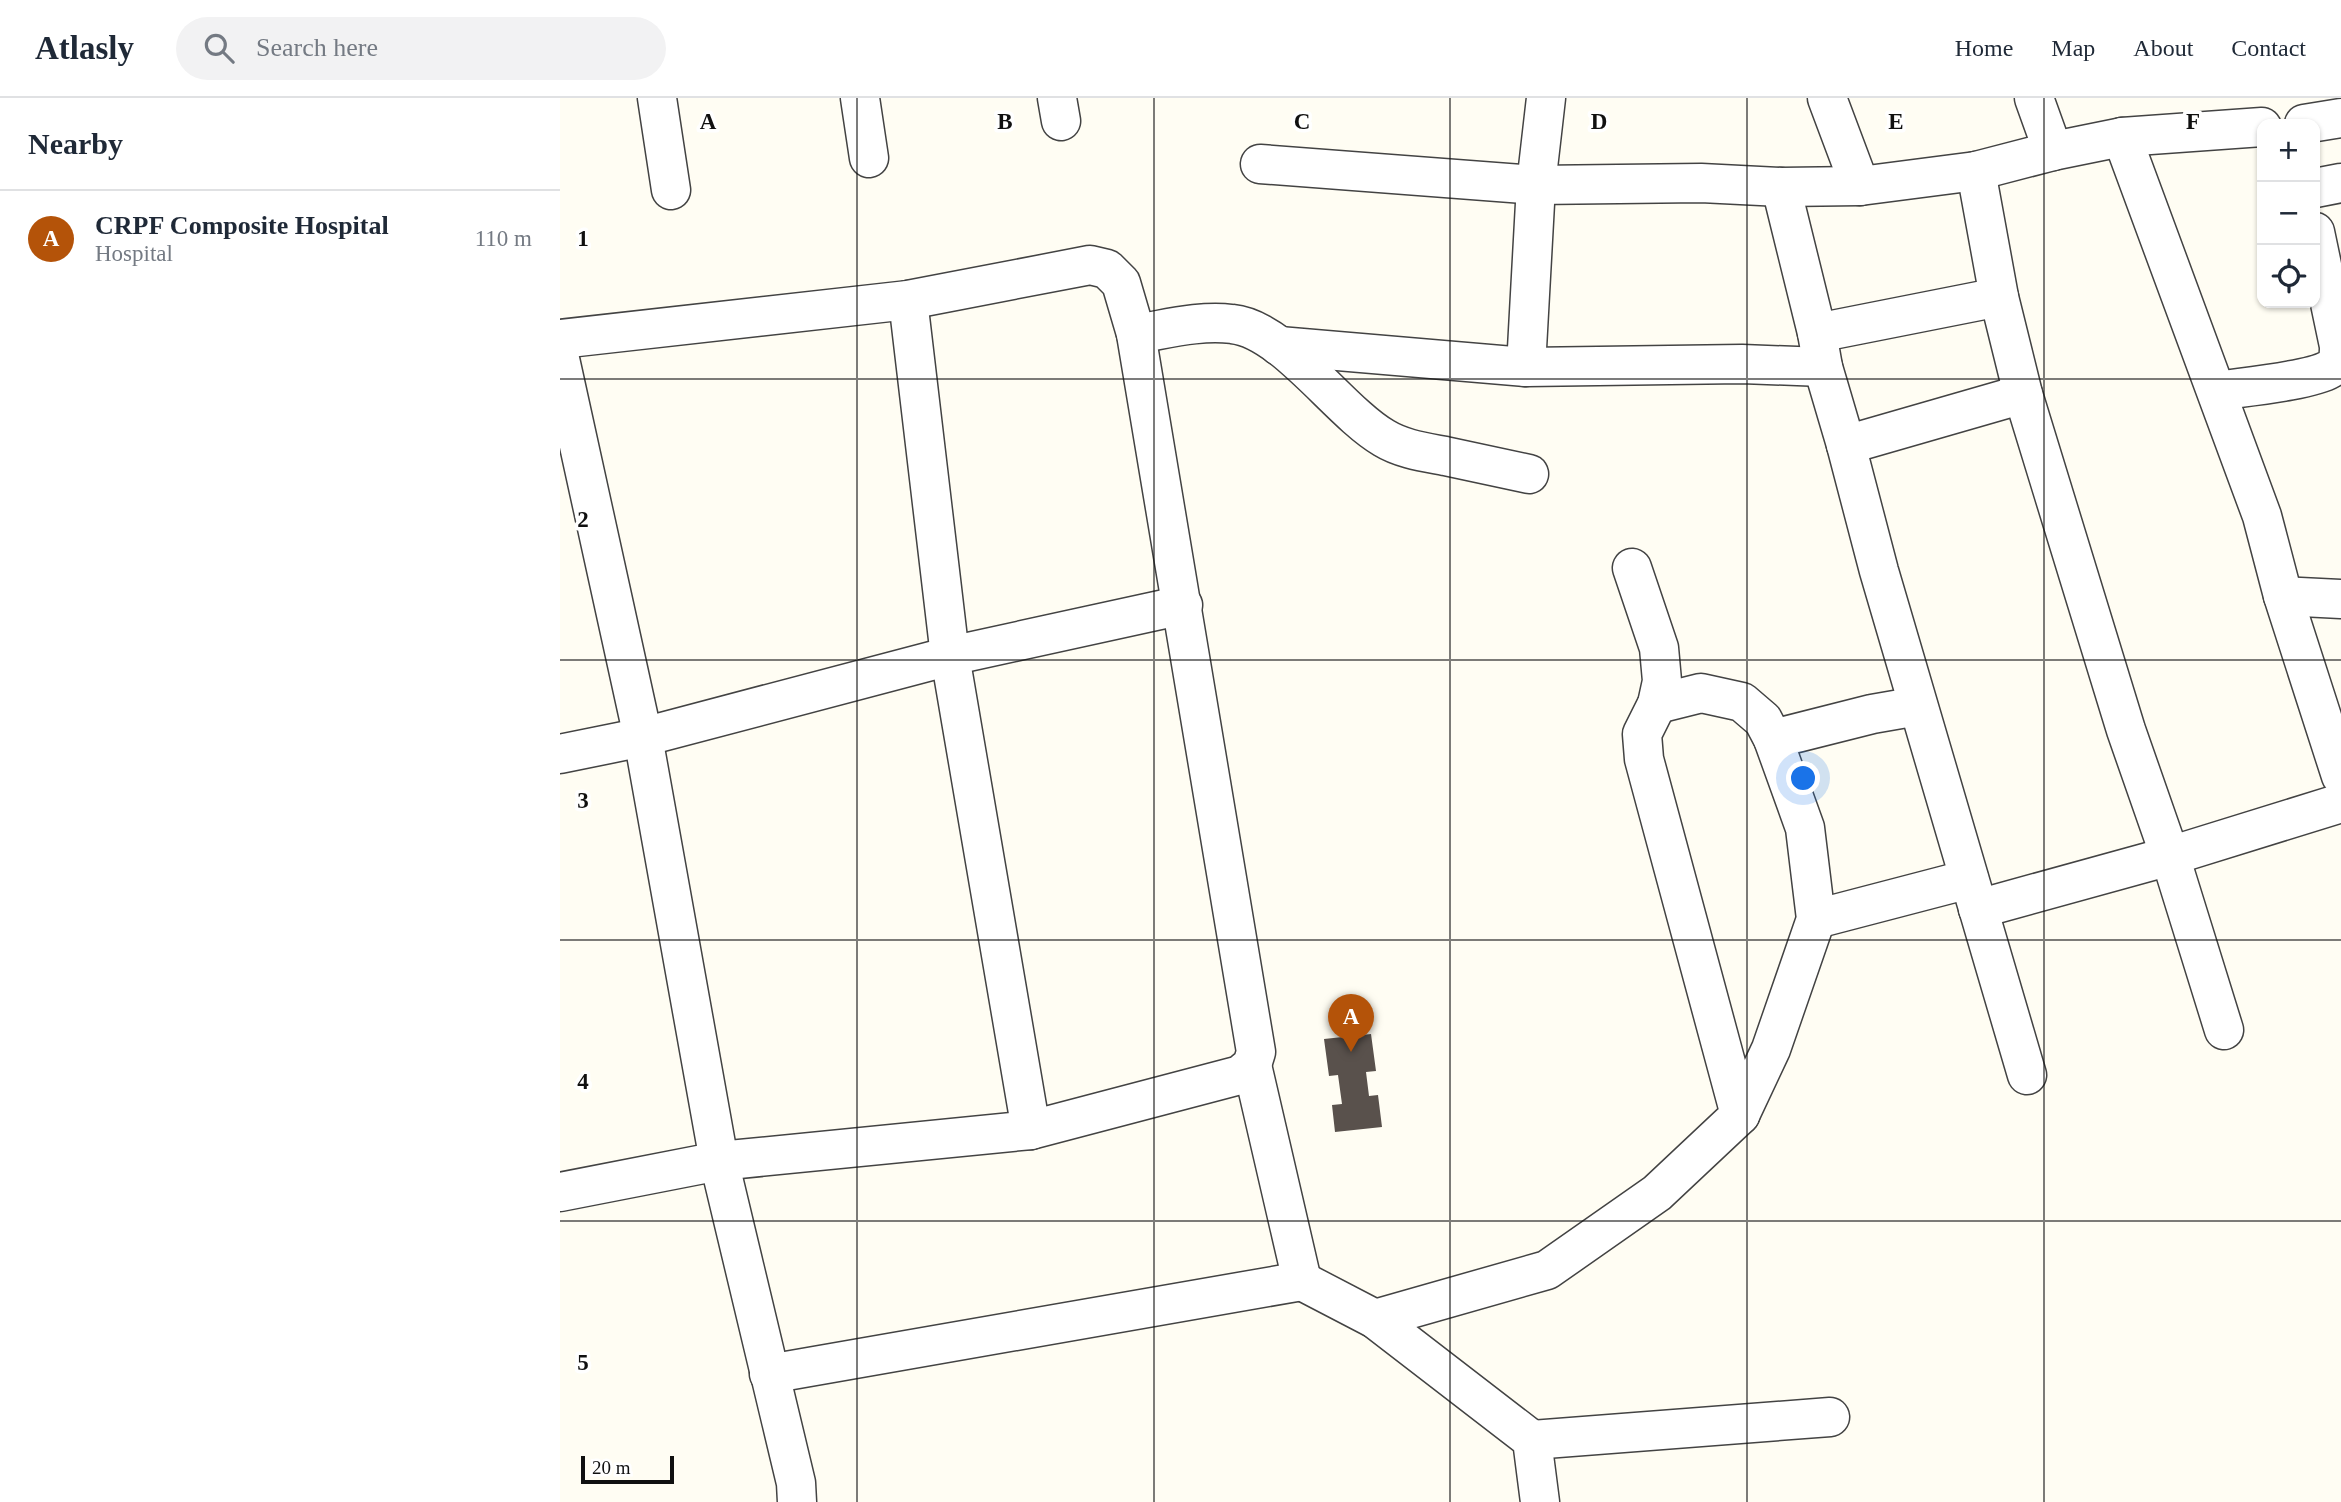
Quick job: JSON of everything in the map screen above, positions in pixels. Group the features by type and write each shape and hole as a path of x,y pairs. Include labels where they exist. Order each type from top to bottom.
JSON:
{"street":[{"path":"657,98 671,190"},
{"path":"860,98 869,158"},
{"path":"1526,367 1536,185 1546,98"},
{"path":"1828,98 1860,186"},
{"path":"2034,98 2053,151"},
{"path":"1260,164 1536,185 1702,183 1781,187 1860,186 1976,171 2122,137 2199,114 2257,126"},
{"path":"2320,121 2341,118"},
{"path":"2122,137 2262,516 2283,596 2341,776"},
{"path":"1976,171 1999,297 2023,394 2126,730 2170,856 2224,1030"},
{"path":"2320,187 2341,183"},
{"path":"1781,187 1820,350 1879,571 2027,1075"},
{"path":"2217,391 2312,375 2331,369 2339,359 2339,346 2318,245"},
{"path":"560,340 908,300 1090,265 1107,269 1121,282 1136,334 1183,605 1256,1052 1252,1065 1302,1282"},
{"path":"1279,346 1526,367 1742,364 1820,350 1999,297"},
{"path":"908,300 950,656 1031,1130"},
{"path":"1136,334 1207,323 1234,324 1256,331 1279,346 1384,438 1407,448 1529,474"},
{"path":"560,359 643,737 719,1161 796,1483 797,1502"},
{"path":"1846,444 2023,394"},
{"path":"1632,568 1659,648 1662,681 1657,704 1642,734 1644,759 1740,1115"},
{"path":"2283,596 2341,598"},
{"path":"560,754 643,737 950,656 1183,605"},
{"path":"1375,1319 1547,1270 1657,1193 1740,1115 1771,1049 1816,919 1805,828 1773,739 1763,720 1742,702 1702,693 1657,704"},
{"path":"1773,739 1872,714 1918,706"},
{"path":"1816,919 1974,894 2170,856 2341,803"},
{"path":"560,1192 719,1161 1031,1130 1222,1081 1240,1075 1252,1065"},
{"path":"769,1374 1302,1282 1375,1319 1532,1440 1830,1417"},
{"path":"1532,1440 1540,1502"}],"building":[{"path":"1371,1034 1376,1071 1366,1072 1369,1096 1378,1095 1382,1127 1335,1132 1332,1105 1342,1104 1338,1075 1329,1076 1324,1039"}],"place":[{"name":"CRPF Composite Hospital","path":"1351,1052"}]}
